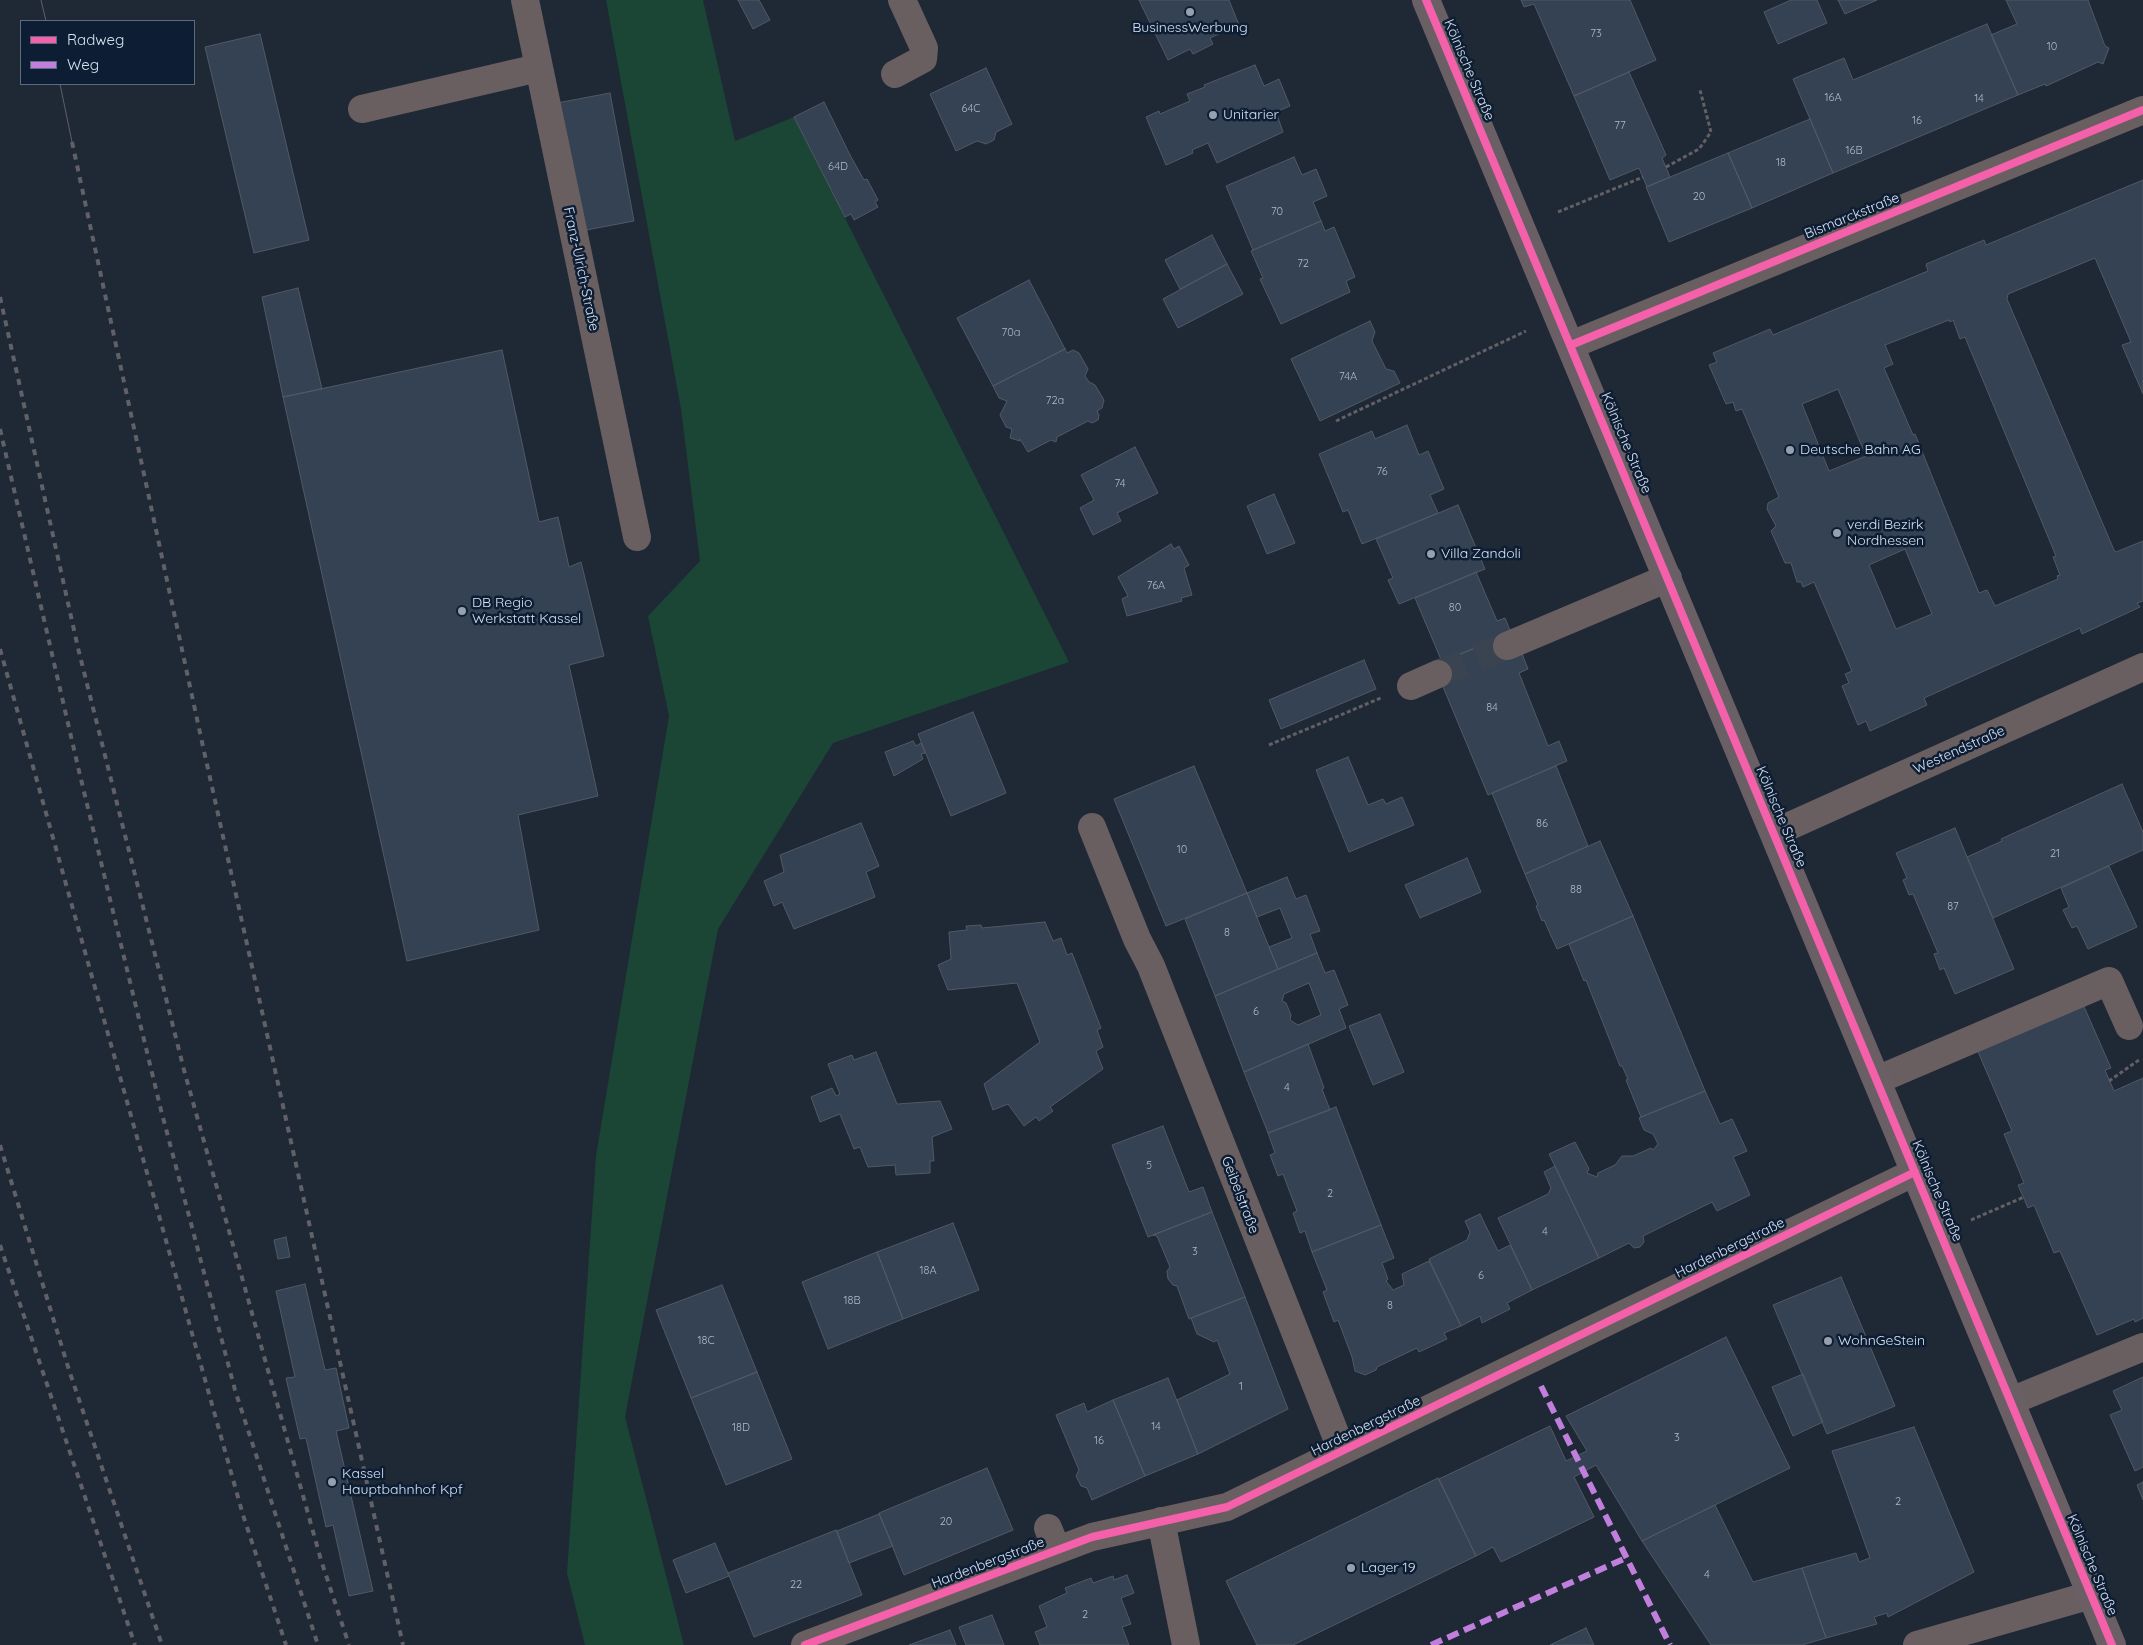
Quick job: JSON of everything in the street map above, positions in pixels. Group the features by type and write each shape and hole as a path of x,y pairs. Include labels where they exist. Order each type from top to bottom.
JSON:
{"main road":[{"name":"Kölnische Straße","path":"1426,0 1572,346 2112,1645"}],"street":[{"name":"Franz-Ulrich-Straße","path":"525,0 637,537"},
{"path":"895,74 922,60 924,48 902,0"},
{"path":"362,109 538,68"},
{"name":"Bismarckstraße","path":"1572,346 2143,110"},
{"path":"1507,646 1668,578"},
{"name":"Westendstraße","path":"1774,833 2143,667"},
{"path":"1411,686 1438,674"},
{"name":"Geibelstraße","path":"1092,826 1136,939 1151,966 1342,1451"},
{"path":"1877,1080 2109,981 2129,1026"},
{"name":"Hardenbergstraße","path":"805,1645 1052,1539 1092,1537 1228,1508 1915,1172"},
{"path":"2010,1401 2143,1347"},
{"path":"1160,1521 1186,1645"},
{"path":"1917,1645 2091,1595"}],"path":[{"path":"1666,167 1699,149 1710,132 1700,90"},
{"path":"1558,212 1643,177"},
{"path":"1336,421 1559,317"},
{"path":"1269,745 1411,686"},
{"path":"2109,1081 2143,1057"},
{"path":"1941,1233 2024,1197"}],"green space":[{"path":"606,0 703,0 735,141 794,117 1069,662 833,743 718,929 625,1417 684,1645 585,1645 567,1573 596,1156 669,716 648,616 700,561 681,409"}],"building":[{"path":"738,0 759,0 770,20 753,29"},
{"path":"1139,0 1229,0 1239,25 1210,38 1213,44 1193,54 1190,49 1168,60"},
{"path":"1521,0 1630,0 1656,60 1574,96 1534,4 1524,7"},
{"path":"1791,0 1817,0 1827,23 1778,44 1764,12"},
{"path":"1838,0 1877,0 1845,14"},
{"path":"2006,0 2088,0 2105,46 2109,48 2103,64 2098,62 2046,86 2045,84 2018,95 1991,35 2017,24"},
{"path":"1987,24 2018,95 1833,173 1793,79 1844,58 1853,80"},
{"path":"260,34 309,240 254,253 205,47"},
{"name":"Unitarier","path":"1255,65 1264,86 1279,79 1290,106 1276,112 1283,132 1217,163 1208,143 1192,150 1193,153 1166,165 1146,117 1159,111 1160,114 1190,101 1187,94 1205,87 1204,85"},
{"path":"986,68 1012,124 996,132 994,140 986,144 977,141 956,151 930,94"},
{"path":"1629,72 1666,155 1662,158 1670,177 1647,187 1639,168 1610,180 1574,96"},
{"path":"610,93 634,221 581,231 557,103"},
{"path":"824,102 850,155 864,180 867,179 878,200 875,202 878,207 854,220 851,214 845,217 794,117"},
{"path":"1810,119 1833,173 1752,208 1728,153"},
{"path":"1728,153 1752,208 1669,242 1646,187"},
{"path":"1294,157 1302,175 1316,169 1327,196 1313,202 1321,221 1253,250 1226,186"},
{"name":"Deutsche Bahn AG","path":"2143,180 2143,394 2122,345 2131,342 2095,258 2008,294 2007,299 2114,550 2116,552 2143,541 2143,601 2137,603 2140,607 2082,634 2080,628 1924,698 1927,705 1870,731 1866,721 1858,725 1842,686 1849,683 1845,674 1852,671 1814,582 1803,587 1801,582 1797,582 1791,563 1785,563 1771,531 1776,526 1767,509 1768,503 1779,497 1742,409 1736,411 1733,402 1726,404 1709,365 1717,362 1713,353 1770,329 1773,335 1928,271 1926,264 1984,240 1986,245","holes":["1953,320 1960,339 1965,337 2056,556 2053,557 2060,575 2057,576 2058,579 1995,606 1987,590 1979,593 1915,434 1913,435 1884,368 1893,364 1885,345","1838,389 1866,456 1829,471 1802,404","1905,549 1932,614 1896,629 1869,565"]},
{"path":"1321,221 1325,231 1334,227 1355,277 1346,281 1350,292 1281,324 1260,279 1263,278 1251,251"},
{"path":"1212,235 1227,264 1180,289 1165,260"},
{"path":"1227,264 1243,294 1178,328 1163,299"},
{"path":"1029,280 1065,349 993,386 957,318"},
{"path":"298,288 322,389 283,397 262,297"},
{"path":"1370,321 1375,332 1372,341 1386,369 1394,371 1400,383 1320,421 1291,359"},
{"path":"1065,349 1067,353 1073,350 1079,353 1088,369 1085,376 1089,382 1095,385 1104,400 1102,408 1097,411 1099,415 1098,420 1092,423 1088,421 1057,437 1056,442 1051,440 1028,452 1020,439 1020,441 1010,438 1012,429 1006,427 1000,415 1007,401 999,398 993,386"},
{"name":"DB Regio Werkstatt Kassel","path":"502,350 539,522 558,517 569,567 581,562 604,656 569,665 598,796 518,815 539,930 407,961 283,397"},
{"path":"1407,425 1419,455 1428,451 1444,489 1430,495 1438,513 1362,544 1348,510 1343,512 1319,454 1372,431 1375,439"},
{"path":"1135,447 1158,493 1117,513 1121,521 1093,535 1080,508 1094,500 1081,475"},
{"path":"1274,494 1295,543 1267,554 1247,506"},
{"name":"Villa Zandoli","path":"1458,505 1485,569 1399,604 1388,580 1393,578 1376,539"},
{"path":"1171,544 1174,549 1179,546 1189,565 1184,568 1192,595 1181,598 1182,601 1127,616 1122,599 1128,596 1118,577"},
{"path":"1476,572 1497,621 1505,618 1511,633 1442,662 1415,598"},
{"path":"1503,636 1521,651 1528,669 1519,673 1548,746 1559,741 1567,761 1488,795 1434,665"},
{"path":"1364,660 1376,689 1281,729 1269,700"},
{"path":"973,712 1006,793 951,816 918,734"},
{"path":"913,741 916,746 921,743 925,753 921,754 923,759 894,776 885,752"},
{"path":"1348,757 1368,805 1383,799 1386,804 1402,797 1414,825 1349,852 1316,770"},
{"path":"1194,766 1247,893 1166,926 1114,799"},
{"path":"1556,766 1588,846 1525,874 1492,793"},
{"path":"2122,784 2143,832 2143,850 1993,918 1967,857 2002,841 2001,839"},
{"path":"861,823 879,866 866,872 875,897 794,929 782,902 774,906 764,881 784,872 780,855"},
{"path":"1955,828 2014,969 1955,994 1944,968 1940,970 1934,954 1938,953 1913,894 1909,895 1903,880 1907,878 1896,853"},
{"path":"1600,841 1633,916 1557,949 1544,920 1542,921 1536,906 1538,905 1525,874"},
{"path":"1467,858 1481,892 1420,918 1405,885"},
{"path":"2109,866 2137,927 2088,949 2077,926 2072,928 2063,910 2069,907 2061,888"},
{"path":"1287,877 1296,899 1306,895 1320,931 1310,934 1317,953 1278,969 1269,947 1292,938 1280,908 1257,917 1247,893"},
{"path":"1247,893 1278,969 1215,996 1185,919"},
{"path":"1633,916 1705,1091 1641,1117 1626,1080 1628,1079 1622,1066 1620,1066 1586,980 1584,981 1569,944"},
{"path":"1045,922 1053,941 1061,938 1067,955 1072,953 1101,1028 1097,1030 1103,1047 1096,1051 1103,1069 1050,1107 1053,1111 1039,1121 1036,1117 1024,1126 1008,1104 993,1110 984,1084 1040,1042 1017,983 948,990 938,965 951,959 949,932 967,930 966,926 981,925 982,928"},
{"path":"1317,953 1325,973 1334,970 1348,1005 1339,1009 1346,1028 1244,1072 1215,996","holes":["1309,983 1321,1015 1298,1025 1290,1020 1291,1015 1286,1003 1282,1001 1284,994"]},
{"path":"2082,1002 2111,1068 2105,1070 2114,1091 2143,1078 2143,1318 2135,1322 2134,1319 2097,1335 2060,1251 2054,1253 2034,1205 2028,1208 2018,1185 2024,1183 2004,1134 2012,1131 1976,1047"},
{"path":"1380,1014 1404,1072 1373,1085 1349,1026"},
{"path":"1308,1044 1330,1110 1268,1133 1244,1072"},
{"path":"876,1052 897,1104 940,1101 952,1129 932,1137 934,1161 930,1161 930,1173 896,1175 895,1165 868,1167 860,1147 854,1149 840,1114 820,1122 811,1097 832,1088 836,1096 840,1094 828,1064 852,1055 854,1060"},
{"path":"1705,1091 1720,1124 1732,1119 1747,1151 1733,1157 1750,1195 1717,1211 1712,1202 1643,1236 1644,1242 1640,1247 1634,1248 1629,1243 1599,1258 1549,1154 1575,1142 1589,1169 1587,1173 1597,1177 1598,1173 1615,1165 1622,1156 1633,1156 1651,1148 1653,1150 1658,1144 1653,1134 1644,1130 1639,1118"},
{"path":"1336,1107 1381,1225 1312,1252 1305,1231 1300,1233 1293,1213 1297,1211 1283,1174 1278,1176 1270,1155 1275,1153 1268,1133"},
{"path":"1163,1126 1189,1192 1203,1187 1212,1212 1148,1237 1112,1145"},
{"path":"1555,1166 1599,1258 1532,1290 1498,1218 1548,1194 1551,1188 1544,1172"},
{"path":"1212,1212 1245,1297 1189,1319 1177,1286 1173,1285 1168,1279 1167,1271 1170,1267 1157,1236 1153,1235"},
{"path":"1480,1214 1498,1251 1510,1245 1532,1290 1507,1303 1510,1309 1482,1323 1480,1316 1461,1326 1429,1259 1467,1240 1470,1232 1465,1221"},
{"path":"953,1223 979,1290 903,1319 877,1252"},
{"path":"1381,1225 1394,1258 1382,1263 1388,1279 1386,1281 1393,1290 1404,1285 1402,1274 1429,1261 1461,1326 1444,1333 1447,1339 1419,1352 1417,1348 1377,1367 1376,1370 1365,1375 1355,1371 1352,1357 1338,1320 1334,1322 1323,1292 1327,1290 1312,1252"},
{"path":"286,1237 290,1257 278,1259 274,1240"},
{"path":"877,1252 903,1319 828,1349 802,1282"},
{"name":"WohnGeStein","path":"1841,1277 1895,1406 1827,1434 1773,1305"},
{"name":"Kassel Hauptbahnhof Kpf","path":"305,1284 325,1370 336,1368 349,1428 336,1431 373,1591 349,1596 333,1525 326,1527 306,1438 300,1439 286,1378 295,1377 276,1291"},
{"path":"722,1285 757,1372 691,1398 656,1310"},
{"path":"1245,1297 1288,1409 1198,1454 1177,1400 1230,1374 1217,1340 1214,1342 1197,1334 1191,1318"},
{"path":"1726,1337 1790,1468 1642,1541 1596,1465 1574,1477 1594,1517 1501,1562 1493,1547 1476,1556 1439,1479 1550,1426 1566,1461 1587,1451 1566,1416"},
{"path":"757,1372 792,1459 726,1485 691,1398"},
{"path":"1803,1374 1823,1422 1793,1436 1772,1387"},
{"path":"2143,1377 2143,1467 2135,1471 2110,1415 2122,1410 2113,1391"},
{"path":"1168,1378 1198,1454 1145,1476 1113,1400"},
{"path":"1113,1400 1145,1476 1092,1500 1087,1488 1081,1486 1076,1476 1079,1470 1056,1415 1084,1403 1087,1412"},
{"path":"1914,1427 1974,1572 1888,1617 1887,1613 1874,1617 1877,1624 1826,1638 1802,1568 1856,1553 1859,1562 1870,1558 1832,1451"},
{"path":"987,1468 1013,1530 904,1575 879,1513"},
{"name":"Lager 19","path":"1438,1478 1476,1556 1293,1645 1257,1645 1226,1581"},
{"path":"2143,1482 2143,1500 2137,1485"},
{"path":"1715,1505 1753,1582 1802,1568 1826,1638 1802,1645 1711,1645 1642,1541"},
{"path":"879,1514 893,1546 849,1563 837,1531"},
{"path":"836,1530 862,1595 754,1637 728,1573"},
{"path":"715,1543 729,1576 686,1593 673,1560"},
{"path":"1127,1575 1134,1593 1121,1598 1131,1624 1122,1627 1129,1645 1040,1645 1035,1632 1047,1627 1039,1606 1067,1593 1065,1588 1091,1578 1093,1583 1113,1576 1114,1580"},
{"path":"992,1615 1004,1645 966,1645 959,1627"},
{"path":"1586,1628 1594,1645 1550,1645"},
{"path":"950,1630 956,1645 909,1645"}],"tunnel":[{"path":"1438,674 1507,646"}],"tram line":[{"path":"41,0 46,20"},
{"path":"60,85 72,142"}],"railway":[{"path":"72,142 202,742 403,1645"},
{"path":"0,297 78,648 184,1070 321,1560 349,1645"},
{"path":"0,429 79,771 161,1110 235,1390 318,1645"},
{"path":"0,649 243,1515 286,1645"},
{"path":"0,1145 69,1370 162,1645"},
{"path":"0,1245 135,1645"}],"marked path":[{"path":"1541,1386 1670,1645"},
{"path":"1431,1645 1626,1558"}],"cycle path":[{"path":"1426,0 2112,1645"},
{"path":"1571,345 2143,110"},
{"path":"805,1645 1092,1537 1227,1507 1915,1172"}],"place":[{"name":"BusinessWerbung","path":"1190,12"},
{"name":"Unitarier","path":"1213,115"},
{"name":"Deutsche Bahn AG","path":"1790,450"},
{"name":"ver.di Bezirk Nordhessen","path":"1837,533"},
{"name":"Villa Zandoli","path":"1431,554"},
{"name":"DB Regio Werkstatt Kassel","path":"462,611"},
{"name":"WohnGeStein","path":"1828,1341"},
{"name":"Kassel Hauptbahnhof Kpf","path":"332,1482"},
{"name":"Lager 19","path":"1351,1568"}]}
